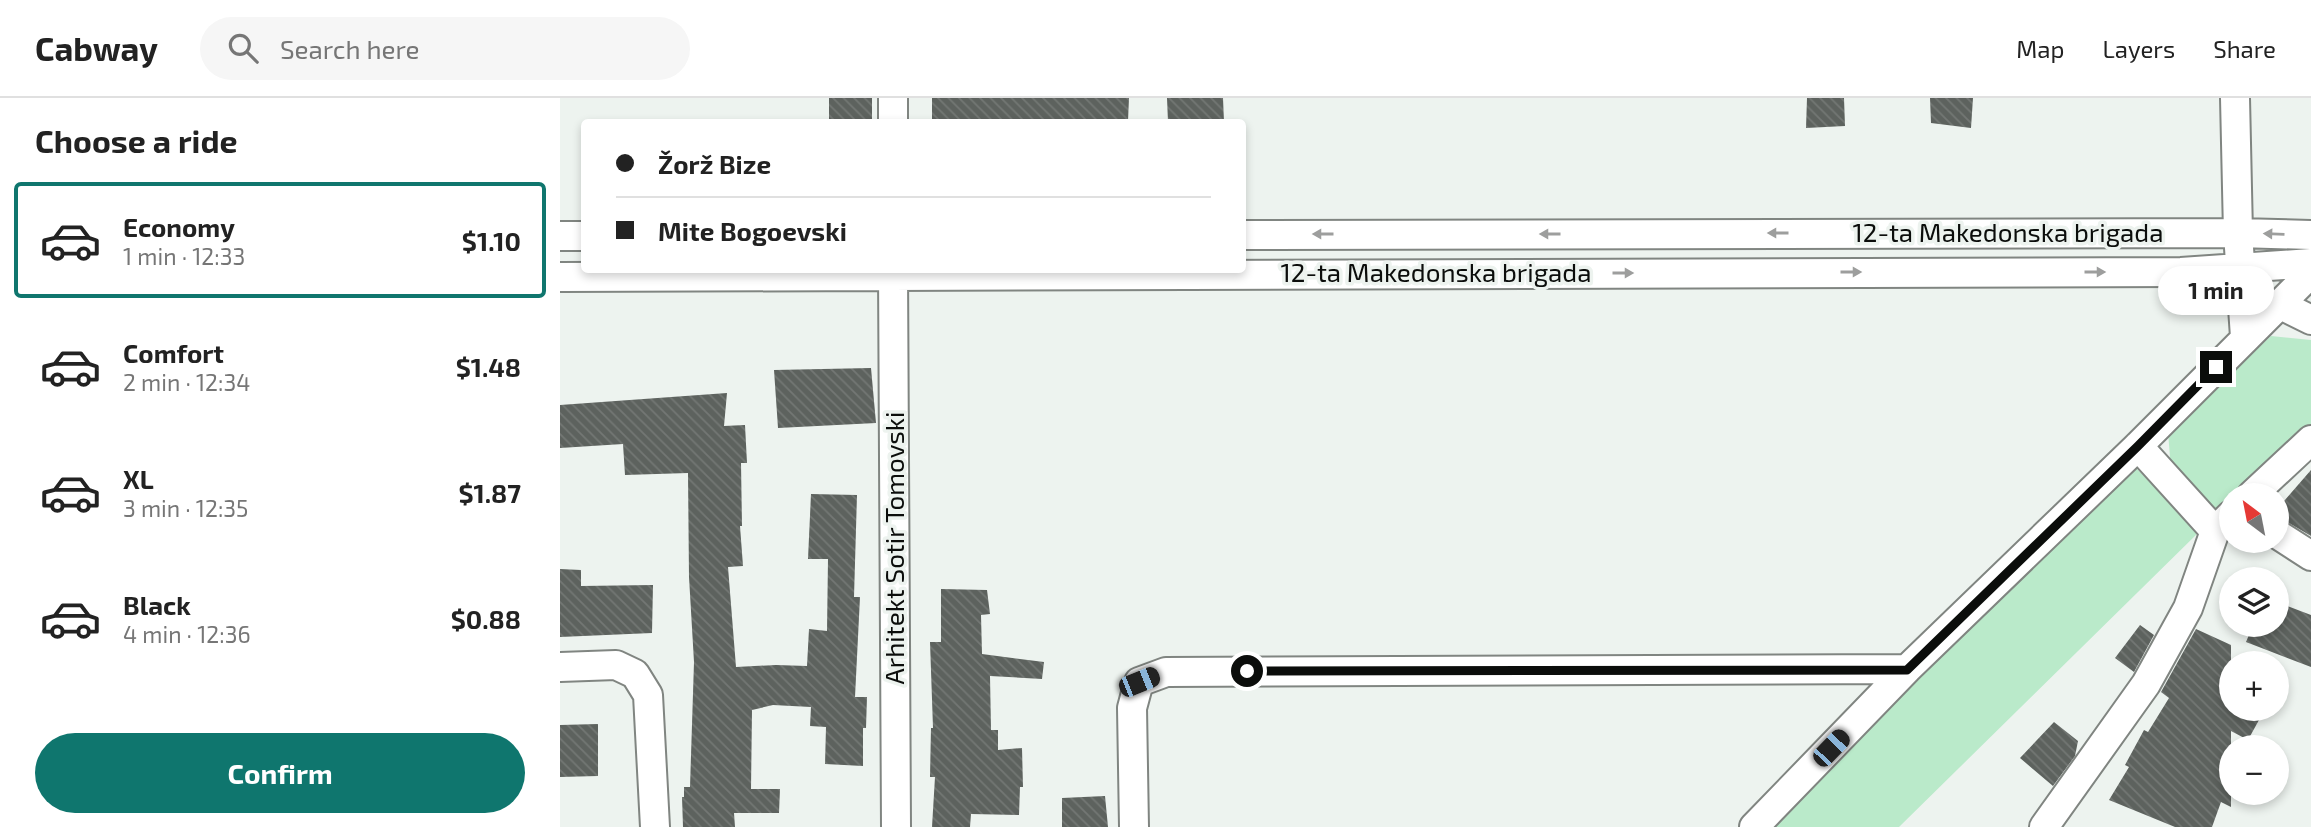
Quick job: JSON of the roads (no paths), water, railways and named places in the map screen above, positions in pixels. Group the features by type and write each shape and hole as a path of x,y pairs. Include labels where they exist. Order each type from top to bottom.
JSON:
{"street":[{"path":"893,98 893,119"},
{"path":"2235,98 2238,233 2245,337"},
{"name":"12-ta Makedonska brigada","path":"1246,235 2311,235"},
{"path":"560,236 581,236"},
{"name":"12-ta Makedonska brigada","path":"1246,272 2192,272 2311,263"},
{"path":"2192,272 2220,285 2231,293 2244,309"},
{"name":"12-ta Makedonska brigada","path":"560,277 826,273"},
{"name":"Arhitekt Sotir Tomovski","path":"893,273 896,827"},
{"path":"1754,827 1907,670 2138,446 2311,273"},
{"path":"2279,304 2311,320"},
{"path":"2265,483 2311,440"},
{"path":"2138,446 2219,518"},
{"path":"2044,827 2146,684 2188,608 2219,539"},
{"path":"2289,542 2311,556"},
{"path":"560,667 615,665 635,674 649,695 655,827"},
{"path":"1134,827 1132,708 1139,682 1166,672 1691,668 1907,670"}]}
